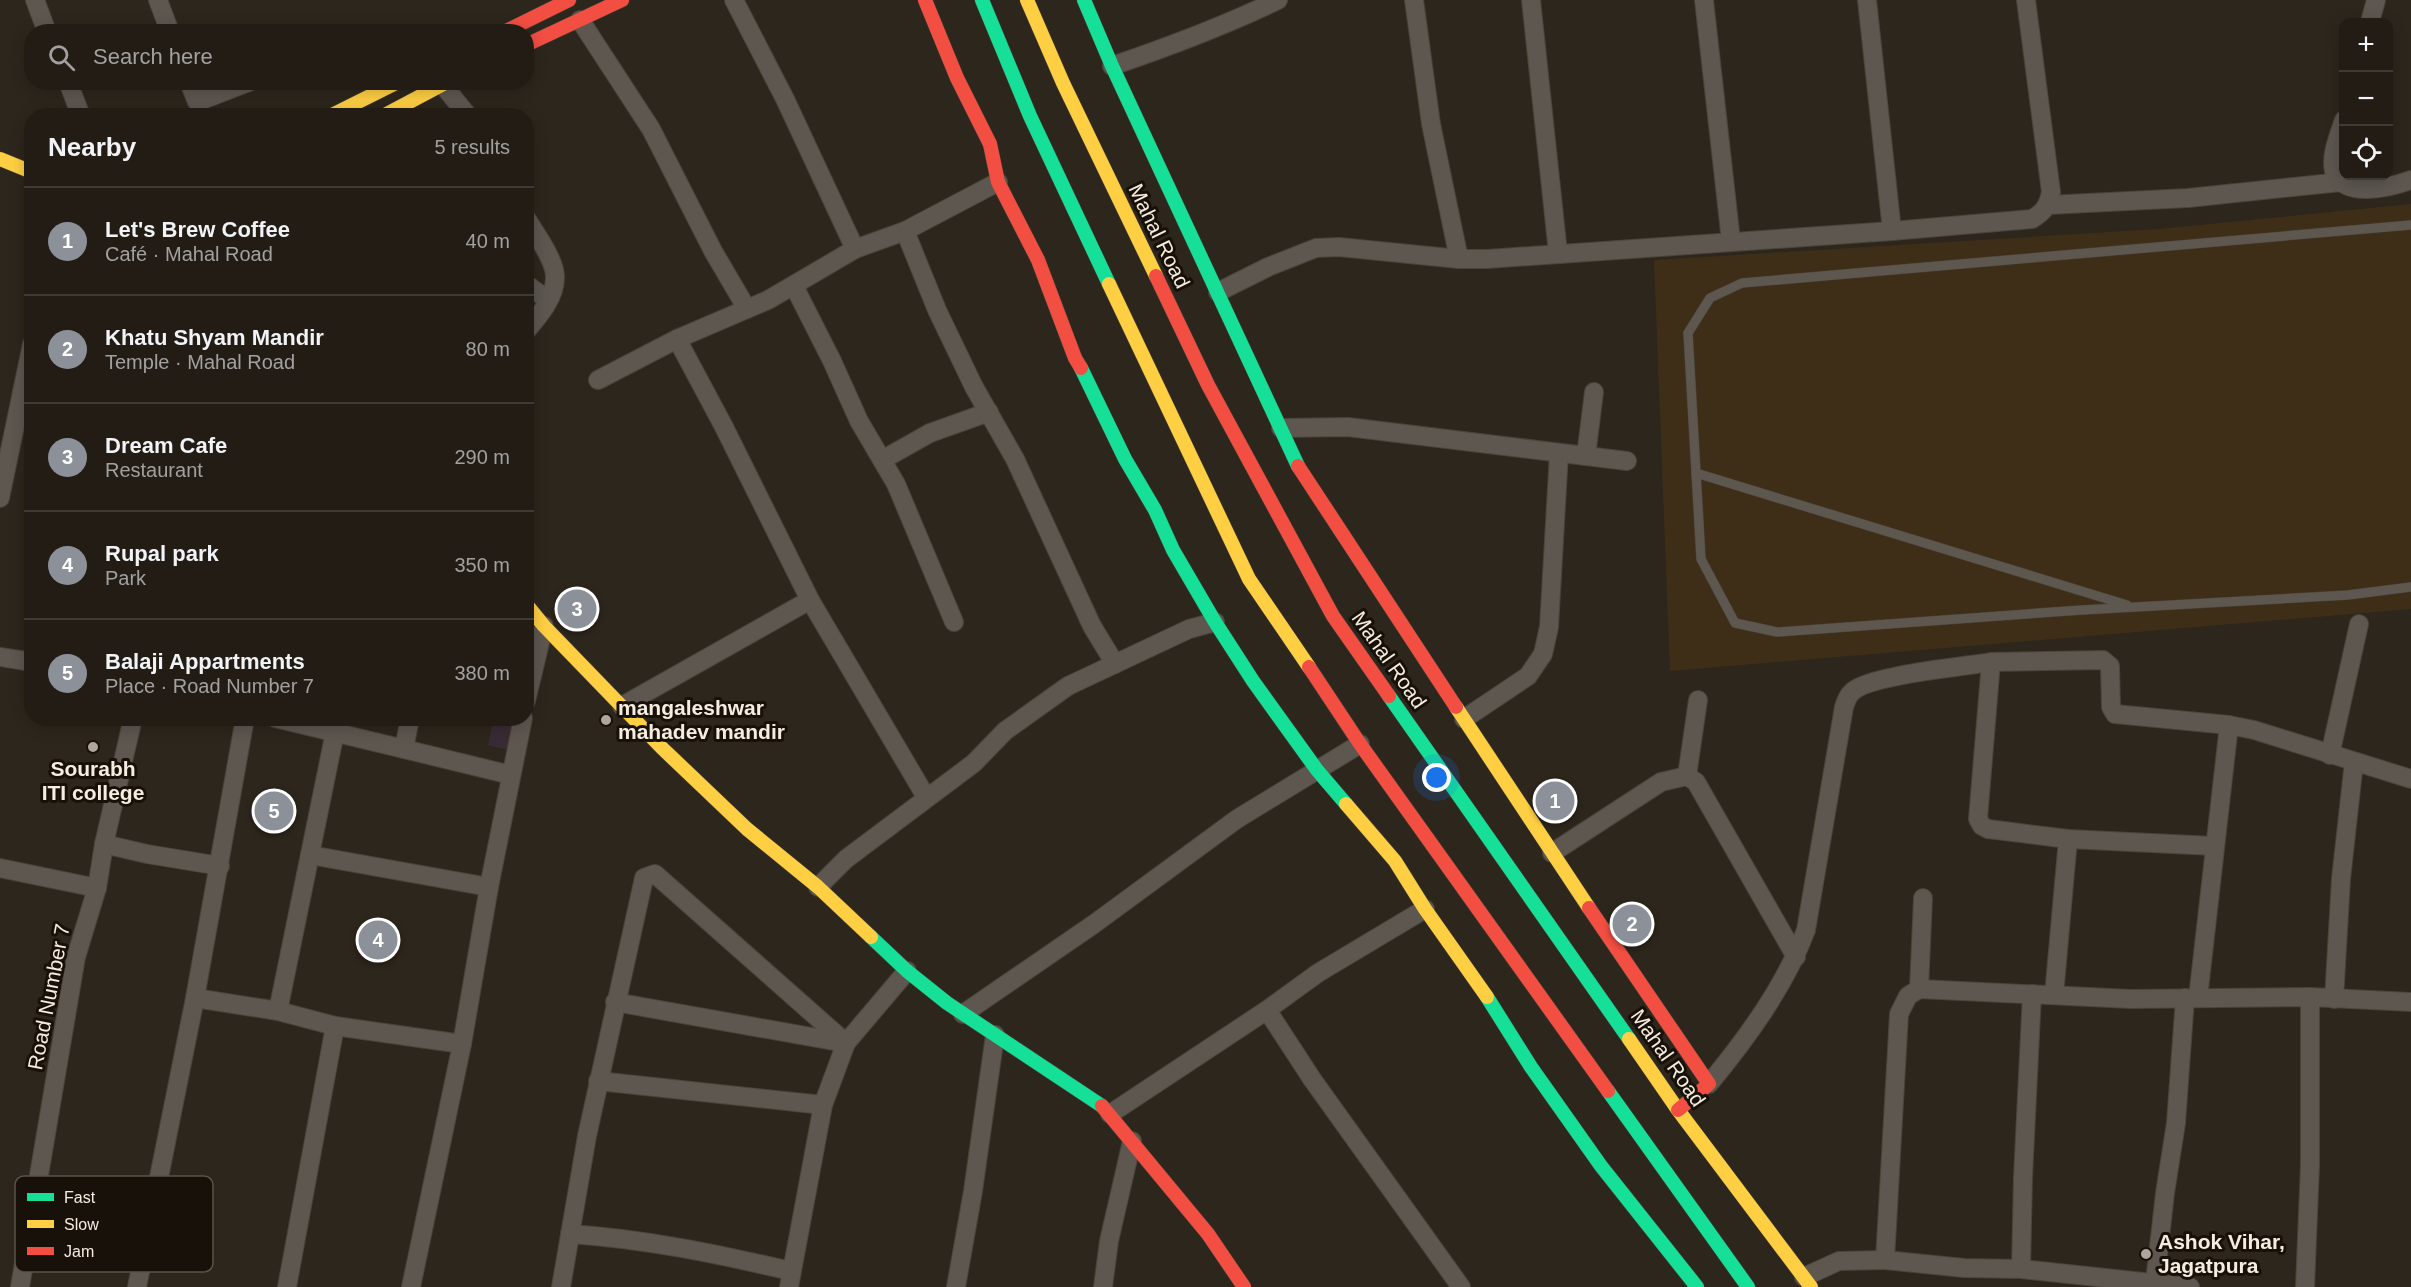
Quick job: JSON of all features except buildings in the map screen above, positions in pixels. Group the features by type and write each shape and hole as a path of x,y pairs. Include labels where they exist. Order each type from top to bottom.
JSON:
{"street":[{"path":"35,0 44,24"},
{"path":"158,0 167,24"},
{"path":"520,24 569,0"},
{"path":"534,41 622,0"},
{"path":"734,0 785,99 855,249"},
{"path":"925,0 957,78 990,144 998,182 1038,260 1075,358 1091,384 1125,459 1155,510 1173,550 1215,622 1253,681 1317,770 1395,861 1425,909 1601,1166 1697,1287"},
{"path":"982,0 1030,116 1249,579 1360,744 1748,1287"},
{"name":"Mahal Road","path":"1027,0 1063,83 1208,385 1333,616 1678,1110 1807,1282"},
{"path":"1084,0 1112,66 1301,471 1552,853 1709,1084"},
{"path":"1112,66 1163,49 1278,0"},
{"path":"1414,0 1431,124 1459,258"},
{"path":"1531,0 1558,253"},
{"path":"1704,0 1731,242"},
{"path":"1867,0 1892,231"},
{"path":"1218,292 1268,267 1316,248 1339,247 1487,259 2032,219 2043,213 2048,205 2051,192 2026,0"},
{"path":"2371,18 2376,0"},
{"path":"580,20 651,129 713,250 747,309"},
{"path":"71,90 78,108"},
{"path":"192,90 197,102 228,90"},
{"path":"346,108 382,90"},
{"path":"398,108 432,90"},
{"path":"450,90 462,108"},
{"path":"2341,126 2334,153 2334,171 2341,182"},
{"path":"0,159 24,169"},
{"path":"2048,205 2188,198 2341,182 2363,191 2395,186 2411,180"},
{"path":"598,380 677,339 794,286 855,249 905,231 998,182"},
{"path":"905,231 937,310 988,412 1016,459 1092,626 1115,664"},
{"path":"534,232 550,259 556,277 549,300 534,320"},
{"path":"794,286 832,360 859,422 896,484 954,622"},
{"path":"534,290 549,300"},
{"path":"677,339 724,427 810,600 926,797"},
{"path":"0,498 5,448 24,375"},
{"path":"1586,456 1594,392"},
{"path":"882,460 930,434 988,412"},
{"path":"1281,428 1348,427 1627,461"},
{"path":"1464,719 1528,676 1543,654 1549,627 1559,453"},
{"path":"622,706 810,600"},
{"path":"534,614 622,706 747,829 818,887 907,971 963,1014 1105,1108 1208,1234 1244,1287"},
{"path":"818,887 846,860 926,797 974,763 1005,731 1068,686 1189,629 1215,622"},
{"path":"2330,755 2359,624"},
{"path":"534,668 544,626"},
{"path":"0,657 24,661"},
{"path":"1678,1110 1709,1084 1731,1057 1764,1010 1796,957 1806,930 1844,707 1853,691 1879,680 1991,662 2103,660 2110,666 2111,707 2115,714 2229,725 2254,730 2411,780"},
{"path":"1991,662 1978,819 1982,826 1988,829 2068,839 2214,846"},
{"path":"1688,776 1698,700"},
{"path":"2155,1282 2165,1193 2229,725"},
{"name":"Road Number 7","path":"39,1176 76,957 97,888 104,844 131,726"},
{"path":"159,1176 220,866 244,726"},
{"path":"309,726 511,775"},
{"path":"404,749 408,726"},
{"path":"411,1287 462,1044 489,887 520,726"},
{"path":"278,1011 335,732"},
{"path":"963,1014 1094,924 1236,819 1360,744"},
{"path":"2334,999 2340,879 2354,762"},
{"path":"1552,853 1661,782 1688,776 1696,782 1796,957"},
{"path":"2054,996 2068,839"},
{"path":"104,844 147,854 220,866"},
{"path":"310,855 489,887"},
{"path":"0,868 97,888"},
{"path":"561,1287 598,1081 644,878 655,874 846,1043"},
{"path":"1919,989 1923,898"},
{"path":"1110,1114 1267,1010 1318,973 1425,909"},
{"path":"570,1234 626,1238 714,1253 790,1279 823,1105 846,1043 907,971"},
{"path":"1885,1260 1899,1014 1908,996 1919,989 2054,996 2310,997 2411,1002"},
{"path":"2021,1269 2032,994"},
{"path":"2305,1287 2310,1165 2310,997"},
{"path":"195,998 278,1011 335,1026 462,1044"},
{"path":"615,1002 846,1043"},
{"path":"1267,1010 1312,1079 1461,1287"},
{"path":"286,1287 335,1026"},
{"path":"956,1287 973,1191 994,1035"},
{"path":"598,1081 823,1105"},
{"path":"1103,1287 1109,1241 1132,1141"},
{"path":"1807,1282 1839,1261 1885,1260 1964,1268 2021,1269 2190,1287"},
{"name":"Road Number 7","path":"20,1287 23,1272"},
{"path":"137,1287 140,1272"}],"lane":[{"path":"2411,225 1742,283 1710,298 1688,333 1701,559 1735,623 1777,632 2348,595 2411,588"},
{"path":"1696,473 2135,607"}],"shaded area":[{"path":"2411,204 2411,609 1670,671 1654,260 2159,229"},
{"path":"492,726 522,726 516,752 488,745"}],"traffic: fast":[{"path":"982,0 1030,116 1109,284"},
{"path":"1084,0 1112,66 1298,466"},
{"path":"1081,368 1125,459 1155,510 1173,550 1215,622 1253,681 1317,770 1346,804"},
{"path":"1389,696 1629,1039"},
{"path":"871,937 907,971 947,1003 1102,1106"},
{"path":"1487,997 1531,1067 1601,1166 1697,1287"},
{"path":"1608,1091 1748,1287"}],"traffic: slow":[{"path":"1027,0 1063,83 1156,276"},
{"path":"346,108 382,90"},
{"path":"398,108 432,90"},
{"path":"0,159 24,169"},
{"path":"1109,284 1249,579 1309,667"},
{"path":"534,614 662,748 747,829 818,887 871,937"},
{"path":"1456,707 1589,908"},
{"path":"1346,804 1395,861 1425,909 1487,997"},
{"path":"1629,1039 1678,1110 1811,1287"}],"traffic: jam":[{"path":"520,24 569,0"},
{"path":"534,41 622,0"},
{"path":"925,0 957,78 990,144 998,182 1038,260 1075,358 1081,368"},
{"path":"1156,276 1208,385 1333,616 1389,696"},
{"path":"1298,466 1456,707"},
{"path":"1309,667 1360,744 1608,1091"},
{"path":"1589,908 1709,1084 1678,1110"},
{"path":"1102,1106 1208,1234 1244,1287"}],"place":[{"name":"Dream Cafe","path":"577,609"},
{"name":"mangaleshwar mahadev mandir","path":"606,720"},
{"name":"Sourabh ITI college","path":"93,747"},
{"name":"Let's Brew Coffee","path":"1555,801"},
{"name":"Balaji Appartments","path":"274,811"},
{"name":"Khatu Shyam Mandir","path":"1632,924"},
{"name":"Rupal park","path":"378,940"},
{"name":"Ashok Vihar, Jagatpura","path":"2146,1254"}]}
